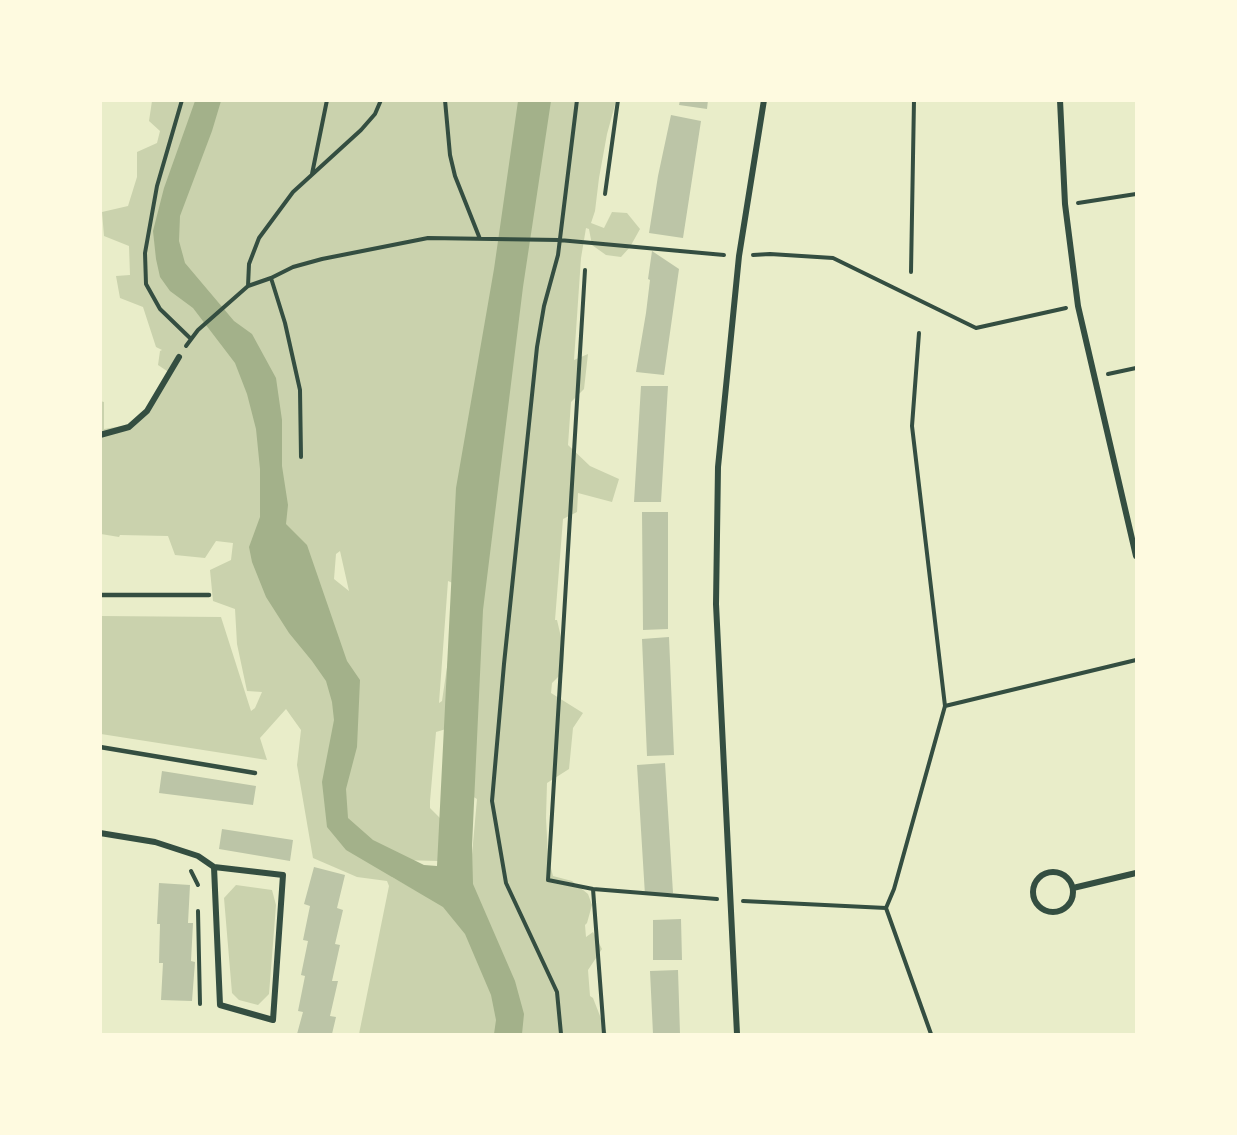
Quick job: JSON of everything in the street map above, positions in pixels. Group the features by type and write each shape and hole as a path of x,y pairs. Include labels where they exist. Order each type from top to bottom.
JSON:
{"street":[{"path":"737,1035 716,604 717,490 739,256 764,100"},
{"path":"1060,100 1065,204 1078,306 1137,556"},
{"path":"100,435 129,427 147,411 179,357"},
{"path":"100,833 155,842 198,856 214,867 283,875 273,1020 220,1005 214,867"},
{"path":"1050,872 1067,877 1073,888 1071,902 1060,911 1047,911 1041,908 1033,896 1035,883 1044,874 1050,872"},
{"path":"1073,888 1137,873"}],"lane":[{"path":"100,595 209,595"},
{"path":"100,747 255,773"}],"path":[{"path":"182,100 158,186 145,253 146,284 160,309 191,339"},
{"path":"312,175 327,100"},
{"path":"248,286 249,264 259,238 293,192 361,130 375,114 381,100"},
{"path":"445,100 450,155 455,176 480,239"},
{"path":"561,1035 557,992 506,883 492,801 537,347 544,306 558,255 577,100"},
{"path":"605,194 618,100"},
{"path":"911,272 914,100"},
{"path":"1065,204 1137,195"},
{"path":"179,357 191,339 248,286 293,267 322,259 428,238 559,240 739,256 770,254 833,258 976,328 1078,306"},
{"path":"585,270 548,880 593,889 731,900 886,908"},
{"path":"271,278 285,323 300,390 302,457"},
{"path":"919,333 912,426 945,706 894,889 886,908 931,1035"},
{"path":"1094,377 1137,368"},
{"path":"945,706 1137,660"},
{"path":"190,868 198,882 198,893"},
{"path":"593,889 604,1035"},
{"path":"198,904 200,1004"}],"shaded area":[{"path":"152,101 616,101 607,134 595,211 591,223 604,228 612,212 627,213 640,229 630,247 621,257 606,255 592,245 589,229 586,228 581,258 574,360 588,354 584,389 571,402 568,445 590,466 619,479 612,502 578,493 577,512 563,519 555,620 557,620 564,650 563,672 552,683 551,693 583,713 573,728 569,769 547,783 546,818 548,856 553,876 572,881 588,894 592,905 585,925 586,937 593,932 602,949 588,970 590,996 593,998 607,1034 359,1034 389,886 387,881 357,877 313,858 297,765 301,730 286,709 260,738 267,760 101,734 101,616 221,617 251,711 255,708 262,692 247,691 237,644 235,609 213,601 210,570 231,560 233,543 216,541 205,558 175,555 168,536 120,535 119,537 101,534 100,401 104,402 104,429 122,426 123,429 147,411 170,373 158,365 162,350 156,347 143,307 120,298 116,276 130,275 129,246 104,236 102,212 128,206 137,177 137,152 157,143 160,131 149,121","holes":["340,551 349,591 334,579 336,554","448,581 455,584 451,640 442,701 439,703","446,729 446,781 477,799 466,921 424,886 417,891 392,877 400,860 439,861 443,821 430,808 436,732"]},
{"path":"195,101 221,101 180,216 179,241 185,263 234,321 252,334 276,378 282,420 282,466 288,505 286,524 307,545 347,661 360,680 357,747 346,789 348,818 373,840 424,865 437,866 456,488 494,269 518,101 551,101 523,287 483,610 472,846 473,884 515,981 524,1014 522,1034 494,1034 496,1020 491,995 465,934 443,907 346,850 327,827 322,782 334,720 332,702 326,681 289,633 266,597 252,562 249,547 260,517 260,469 256,429 247,394 235,363 193,308 170,291 160,277 156,259 153,231 164,188"},
{"path":"236,885 272,890 276,905 269,994 258,1005 239,1000 232,993 224,898"}],"building":[{"path":"680,100 708,100 707,109 679,105"},
{"path":"671,115 701,121 683,238 649,233"},
{"path":"652,251 679,269 664,375 636,372 646,313"},
{"path":"641,386 668,386 661,502 634,502"},
{"path":"642,512 668,512 668,629 643,630"},
{"path":"669,637 674,755 647,756 642,639"},
{"path":"665,763 673,893 645,895 637,765"},
{"path":"162,771 256,786 253,805 159,793"},
{"path":"222,829 293,840 290,861 219,849"},
{"path":"314,867 345,875 337,908 343,910 335,944 340,945 332,981 338,981 330,1016 336,1017 332,1034 297,1034 303,1012 298,1011 305,976 301,975 308,941 303,940 310,906 304,904"},
{"path":"159,883 190,885 188,923 193,923 191,961 195,962 192,1001 161,1000 163,963 159,963 160,924 157,924"},
{"path":"681,919 682,960 653,960 653,920"},
{"path":"678,970 680,1034 653,1034 650,971"}]}
